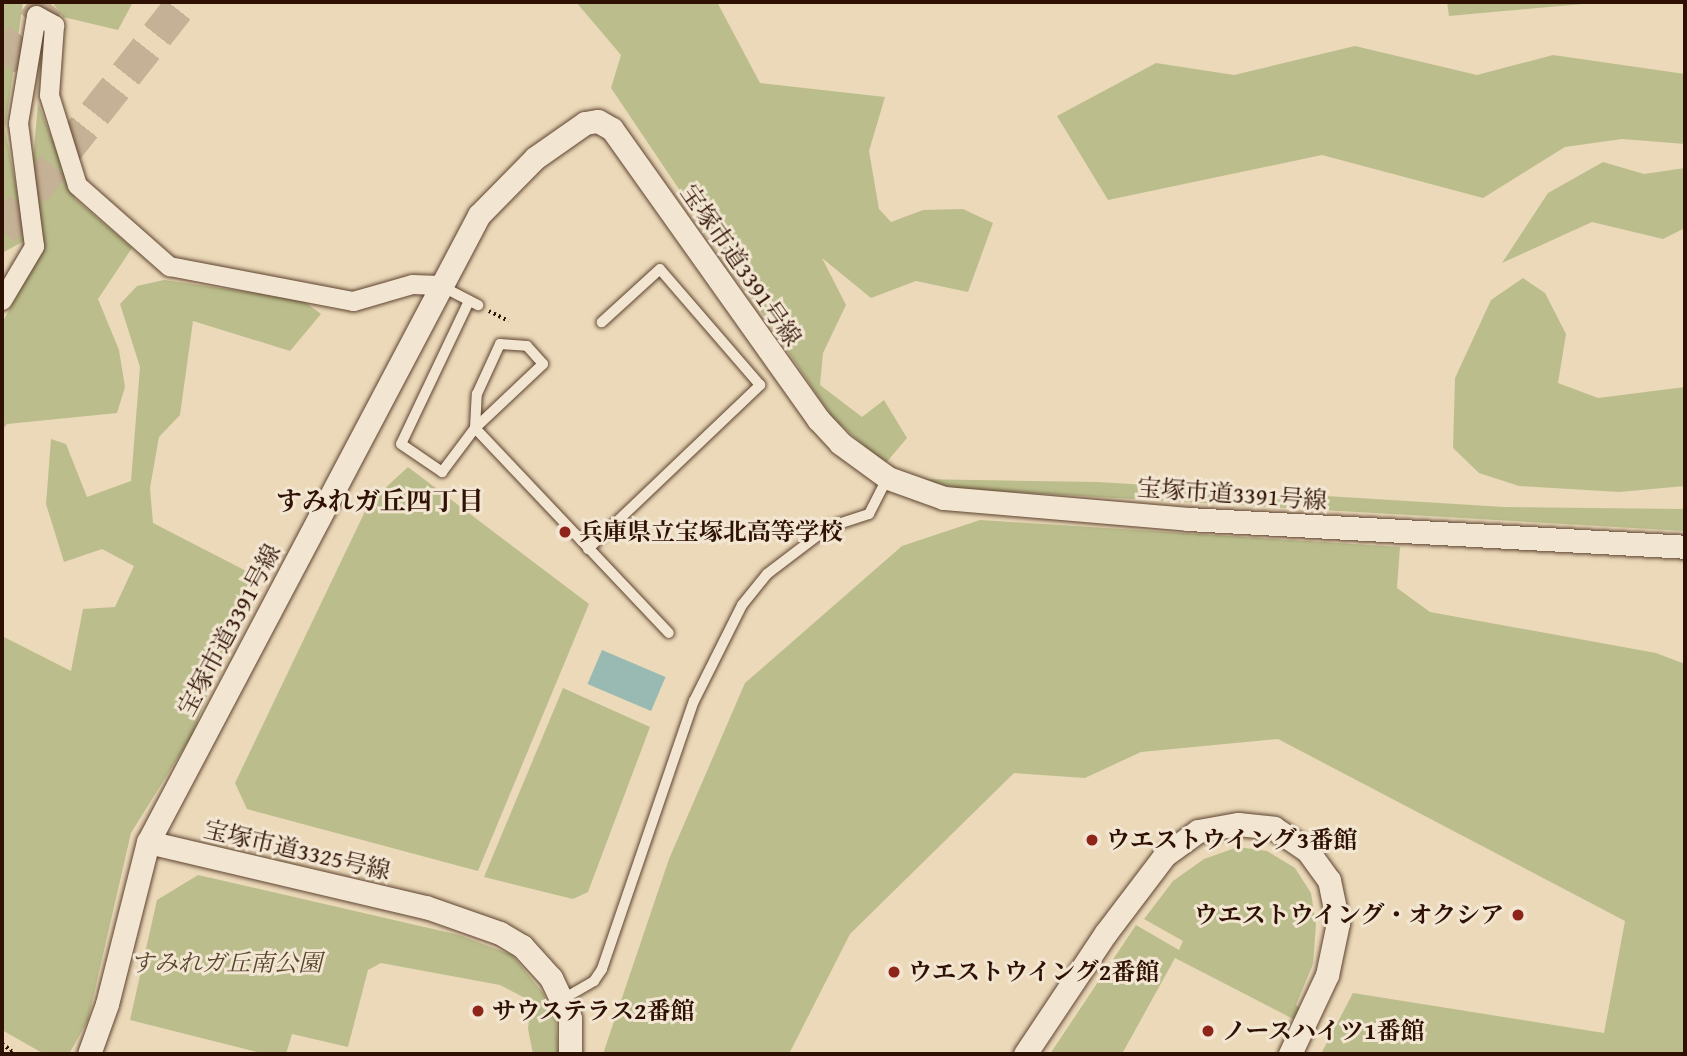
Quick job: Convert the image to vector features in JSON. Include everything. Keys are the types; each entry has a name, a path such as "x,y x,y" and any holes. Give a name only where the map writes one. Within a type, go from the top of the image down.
{"street":[{"path":"2,300 34,246 18,123 36,15 54,24 49,95 77,185 169,266 353,301 412,285 440,285"},
{"name":"宝塚市道3391号線","path":"148,842 479,215 505,186 570,130 598,121 612,129 818,419 841,443 888,478 944,498 1188,519 1685,547"},
{"path":"1025,1054 1105,934 1165,855 1198,831 1238,824 1274,828 1307,850 1329,880 1338,923 1327,975 1290,1054"},
{"path":"89,1054 107,1004 148,842"},
{"name":"宝塚市道3325号線","path":"148,842 474,921 522,946 551,978 570,1018 570,1054"}],"lane":[{"path":"588,549 760,385 660,268 602,323"},
{"path":"440,285 474,303 401,444 442,472 475,428 543,365 527,346 500,344 477,394 475,428 669,633"},
{"path":"563,999 594,981 602,969 694,701 742,605 768,574 829,527 869,514 888,478"}],"path":[{"path":"474,303 509,321"},
{"path":"2,1044 12,1051 10,1054"}],"green space":[{"path":"2,2 23,2 5,129 26,240 2,253"},
{"path":"52,2 133,2 118,30 63,17"},
{"path":"576,2 717,2 760,83 885,97 869,151 879,209 891,222 923,210 963,209 993,223 968,292 916,281 871,298 822,258 846,305 823,353 820,385 862,417 884,400 907,438 885,464 832,417 611,88 621,55"},
{"path":"1447,2 1605,2 1449,16"},
{"path":"1355,46 1477,75 1553,55 1685,74 1685,144 1622,139 1565,147 1483,198 1322,155 1108,200 1057,116 1156,63 1234,75"},
{"path":"38,103 75,199 132,248 98,299 119,350 125,387 117,413 7,424 2,430 2,323 42,250 33,161"},
{"path":"1603,162 1644,174 1685,168 1685,228 1663,239 1592,222 1502,263 1548,193"},
{"path":"1523,278 1545,293 1566,334 1558,383 1598,398 1685,387 1685,486 1619,492 1519,486 1479,473 1453,448 1455,378 1491,300"},
{"path":"164,280 302,300 321,314 290,351 193,321 180,415 159,437 150,488 153,523 254,575 192,735 131,833 88,1020 69,1054 44,1054 2,1030 2,636 71,671 83,609 115,607 134,566 102,549 64,562 46,504 51,439 66,444 87,497 131,481 140,367 120,304 137,286"},
{"path":"408,467 589,604 478,871 247,809 235,783 369,503"},
{"path":"918,479 1098,482 1504,507 1685,509 1685,531 960,489"},
{"path":"980,520 1400,547 1397,588 1430,612 1656,653 1685,664 1685,1054 1321,1054 1353,993 1604,1033 1625,921 1278,739 1141,752 1085,778 1014,773 850,934 789,1054 603,1054 669,859 745,683 902,546"},
{"path":"563,688 650,727 588,892 573,899 484,877"},
{"path":"1238,847 1267,851 1295,868 1311,893 1316,925 1313,964 1296,1005 1301,1009 1297,1021 1175,958 1122,1054 1050,1054 1136,925 1179,950 1183,941 1144,919 1173,881 1204,859"},
{"name":"すみれガ丘南公園","path":"198,875 459,935 512,955 543,993 556,1021 558,1054 533,1054 528,1029 531,1001 500,985 381,963 368,970 348,1047 292,1034 286,1054 265,1054 130,1020 157,900"}],"water":[{"path":"602,650 666,677 651,711 588,684"}],"tunnel":[{"path":"2,62 49,2"},
{"path":"2,231 183,2"}],"place":[{"name":"兵庫県立宝塚北高等学校","path":"565,532"},
{"name":"ウエストウイング3番館","path":"1092,840"},
{"name":"ウエストウイング・オクシア","path":"1518,915"},
{"name":"ウエストウイング2番館","path":"894,972"},
{"name":"サウステラス2番館","path":"478,1011"},
{"name":"ノースハイツ1番館","path":"1208,1031"}],"district":[{"name":"すみれガ丘四丁目","path":"380,501"}]}
